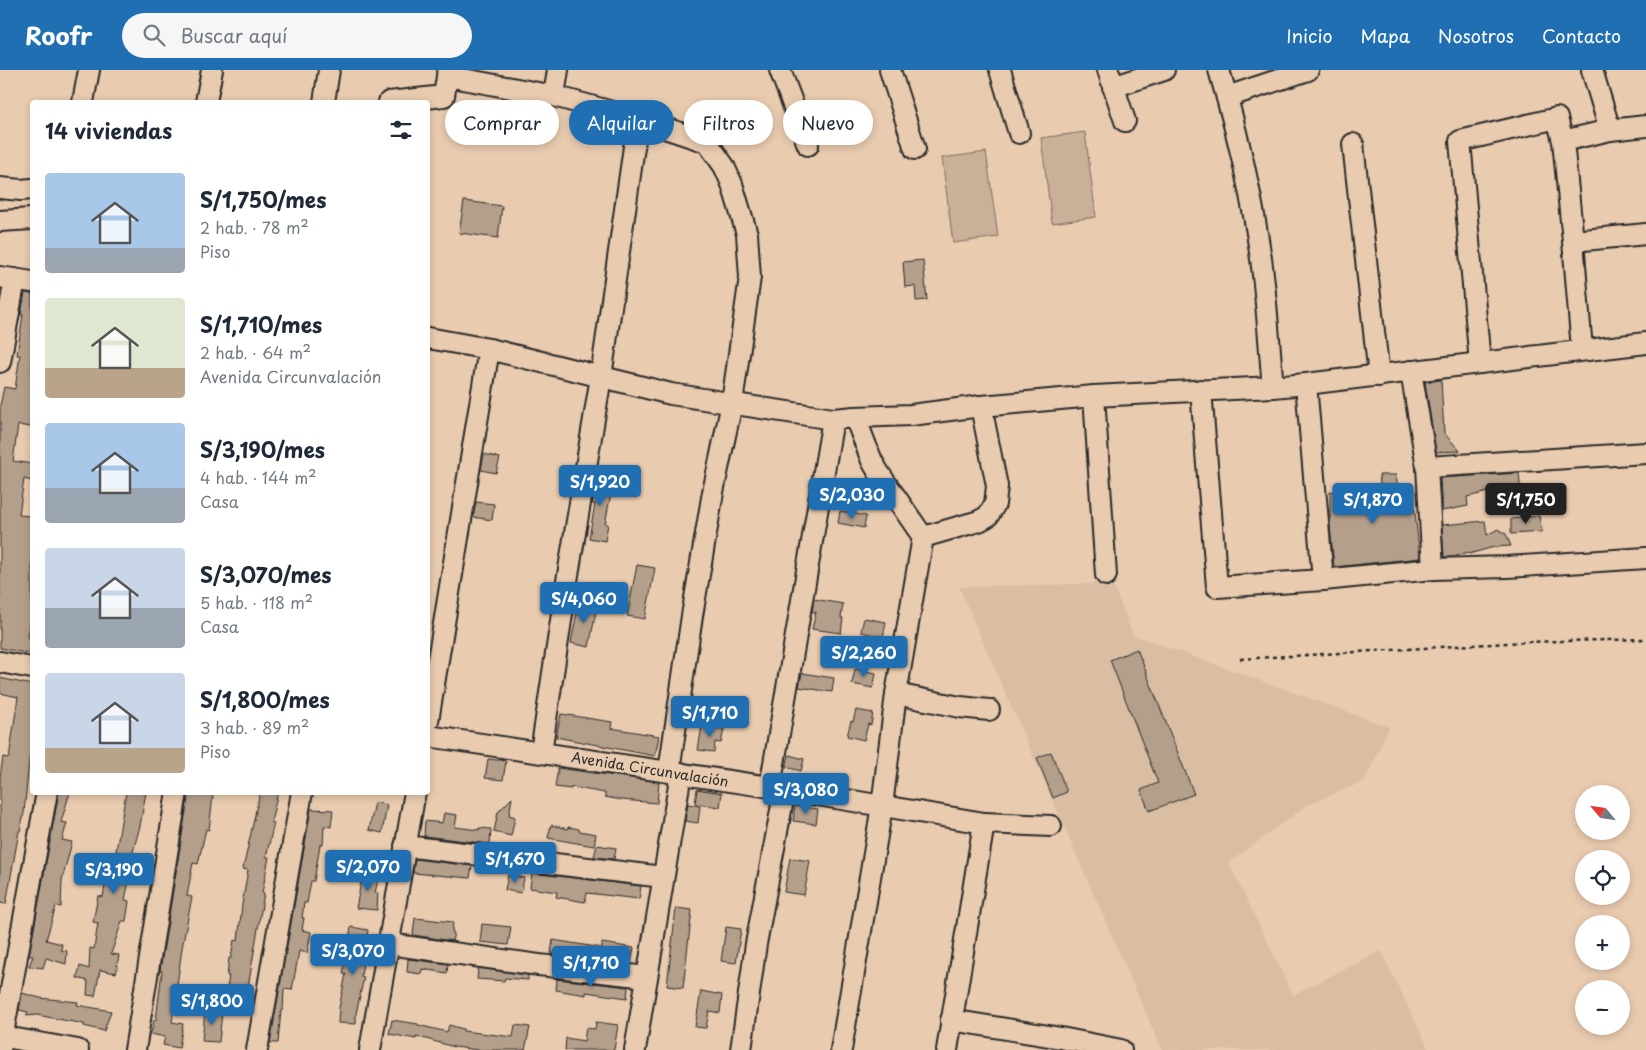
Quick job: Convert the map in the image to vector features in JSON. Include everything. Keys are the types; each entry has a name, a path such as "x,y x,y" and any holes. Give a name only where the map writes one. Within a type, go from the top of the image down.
{"street":[{"path":"83,100 89,70"},
{"path":"206,100 212,70"},
{"path":"324,100 329,70"},
{"path":"554,96 558,70"},
{"path":"780,70 791,100"},
{"path":"890,70 914,150"},
{"path":"1000,70 1019,133"},
{"path":"1125,121 1111,78 1164,70"},
{"path":"1218,70 1227,97 1247,184 1261,259 1273,387"},
{"path":"1227,97 1308,70"},
{"path":"1592,70 1610,130"},
{"path":"407,100 444,96 448,73 569,100"},
{"path":"1480,362 1460,141 1557,118 1563,141 1582,350"},
{"path":"1563,141 1610,130 1646,126"},
{"path":"635,1050 663,877 692,616 711,502 732,403 750,277 747,234 732,184 724,166 707,142 674,131"},
{"path":"1353,144 1379,376"},
{"path":"541,752 601,377 634,145"},
{"path":"0,188 30,189"},
{"path":"0,221 30,219"},
{"path":"1573,241 1646,234"},
{"path":"0,362 16,279"},
{"path":"430,338 489,349 671,394 834,419 911,415 981,406 1094,396 1306,384 1646,342"},
{"path":"430,709 489,349"},
{"path":"1411,371 1427,467 1433,569"},
{"path":"1306,384 1323,580"},
{"path":"1202,390 1217,587 1323,580 1433,569 1646,558"},
{"path":"1094,396 1106,575"},
{"path":"923,537 979,522 988,516 995,504 997,486 981,406"},
{"path":"841,1050 882,806 896,694 923,537 872,461 854,417"},
{"path":"741,1050 778,788 834,419"},
{"path":"1427,467 1646,453"},
{"path":"0,662 30,668"},
{"path":"896,694 960,707 989,710"},
{"name":"Avenida Circunvalación","path":"430,736 778,788 984,823 1051,826"},
{"path":"46,795 1,1041 71,1049"},
{"path":"135,1050 177,795"},
{"path":"257,1050 301,795"},
{"path":"370,1050 414,795"},
{"path":"947,1050 984,823"},
{"path":"405,846 663,877"},
{"path":"389,944 539,965 647,977"},
{"path":"951,1020 1121,1050"}],"path":[{"path":"1240,659 1523,642 1646,639"}],"shaded area":[{"path":"1085,132 1096,217 1052,223 1041,138"},
{"path":"986,152 998,237 953,243 942,158"},
{"path":"1112,583 1133,635 1389,727 1365,781 1307,805 1229,863 1293,995 1381,951 1429,1050 1162,1050 959,587"}],"building":[{"path":"464,201 502,206 498,238 459,233"},
{"path":"923,260 927,300 916,301 915,286 905,287 903,262"},
{"path":"25,293 30,294 30,427 18,425 13,461 30,464 30,480 24,479 19,515 30,516 30,625 28,638 30,638 30,654 0,648 0,406 4,387 15,389 20,355 17,355 23,315 21,315"},
{"path":"1441,380 1444,433 1460,451 1436,452 1425,382"},
{"path":"484,454 500,458 496,473 481,470"},
{"path":"598,469 608,471 605,487 612,488 605,524 608,524 605,541 589,538 595,504 592,504"},
{"path":"1519,473 1521,495 1502,499 1501,489 1467,497 1468,506 1442,511 1440,478"},
{"path":"1379,475 1396,475 1399,500 1413,494 1420,558 1334,567 1330,526 1330,492 1380,484"},
{"path":"476,502 494,504 492,520 473,517"},
{"path":"840,511 866,516 864,528 838,523"},
{"path":"1539,516 1542,532 1511,534 1511,519"},
{"path":"1485,521 1487,535 1498,529 1506,534 1511,546 1494,547 1454,557 1444,557 1442,525"},
{"path":"637,565 655,568 645,619 627,616"},
{"path":"814,599 843,604 841,633 812,629 816,612 812,612"},
{"path":"579,602 597,606 589,647 571,643"},
{"path":"864,618 886,622 883,637 861,632"},
{"path":"1137,649 1194,794 1149,811 1141,790 1158,783 1110,660"},
{"path":"855,669 876,673 873,688 852,684"},
{"path":"802,673 834,678 832,692 799,687"},
{"path":"0,678 30,685 30,755 24,813 6,904 0,903 0,777 3,757 9,758 18,697 0,693"},
{"path":"856,710 873,713 871,725 868,724 864,740 847,736"},
{"path":"561,714 612,722 611,728 659,736 655,756 556,737"},
{"path":"702,726 724,729 721,743 715,742 714,752 698,750"},
{"path":"1051,752 1067,792 1053,798 1037,758"},
{"path":"789,755 804,759 801,771 786,767"},
{"path":"488,759 506,761 503,780 485,778"},
{"path":"558,768 659,782 657,803 605,797 605,793 571,787 571,789 555,787"},
{"path":"697,789 722,793 720,807 695,804"},
{"path":"58,795 69,795 61,822 67,823 62,840 72,842 62,880 61,907 56,906 46,940 62,944 61,950 67,951 66,964 46,958 43,968 29,966 33,956 29,956"},
{"path":"125,795 145,795 140,826 129,866 132,866 125,900 129,901 126,921 122,921 111,954 119,955 116,973 100,970 95,996 87,995 88,981 77,978 80,966 89,969 90,948 94,949 98,923 93,922 98,896 103,897 109,862 114,863"},
{"path":"189,795 213,795 209,830 206,829 198,864 193,863 187,896 192,897 182,948 172,1022 183,1024 179,1048 163,1045 165,1037 151,1034 154,1020 156,1020 162,971 160,971"},
{"path":"259,795 277,795 271,822 274,823 266,857 269,857 262,893 264,893 244,1011 224,1008 229,976 227,976 229,958 231,958 234,940 238,941 248,870 243,869"},
{"path":"512,798 509,815 515,817 511,836 494,832 498,812"},
{"path":"375,802 387,805 382,833 369,830"},
{"path":"688,804 700,806 698,823 685,821"},
{"path":"795,806 818,809 816,824 793,821"},
{"path":"311,809 333,810 331,827 324,826 323,845 320,845 314,881 311,881 307,903 304,903 302,930 311,932 307,953 299,951 292,990 284,989 278,1043 270,1043"},
{"path":"444,813 457,815 455,827 479,830 479,828 491,829 490,844 424,836 425,821 442,823"},
{"path":"551,825 568,829 568,827 579,829 579,831 596,834 594,846 548,838"},
{"path":"597,845 616,848 614,859 594,857"},
{"path":"790,858 810,861 804,895 784,892"},
{"path":"415,859 472,866 470,878 413,873"},
{"path":"363,872 379,875 375,893 378,893 377,910 356,908"},
{"path":"532,873 641,886 639,899 587,893 585,902 556,897 557,892 530,888"},
{"path":"508,875 524,878 521,893 505,890"},
{"path":"676,908 692,910 683,988 667,986"},
{"path":"415,918 453,922 452,932 454,933 452,941 413,935"},
{"path":"482,924 511,927 508,945 480,942"},
{"path":"351,927 368,930 361,976 364,977 356,1014 356,1024 338,1023 346,974 343,974"},
{"path":"726,927 741,929 736,963 721,961"},
{"path":"553,940 602,948 602,943 634,948 631,963 551,953"},
{"path":"408,959 448,964 447,973 422,969 421,974 407,972"},
{"path":"478,968 528,975 528,980 505,978 504,981 477,979"},
{"path":"557,979 628,987 627,998 586,992 586,995 556,990"},
{"path":"701,991 722,995 720,1013 709,1011 706,1028 695,1027"},
{"path":"22,993 40,998 78,1002 77,1005 111,1011 104,1031 84,1026 84,1024 37,1015 26,1016 28,1012 19,1010"},
{"path":"205,1011 222,1012 219,1042 202,1041"},
{"path":"392,1020 418,1024 447,1032 449,1025 463,1029 463,1031 513,1037 515,1025 530,1027 525,1050 479,1050 454,1047 416,1036 416,1039 389,1034"},
{"path":"596,1022 618,1025 614,1050 565,1050 566,1038 584,1041 586,1028 595,1029"}]}
